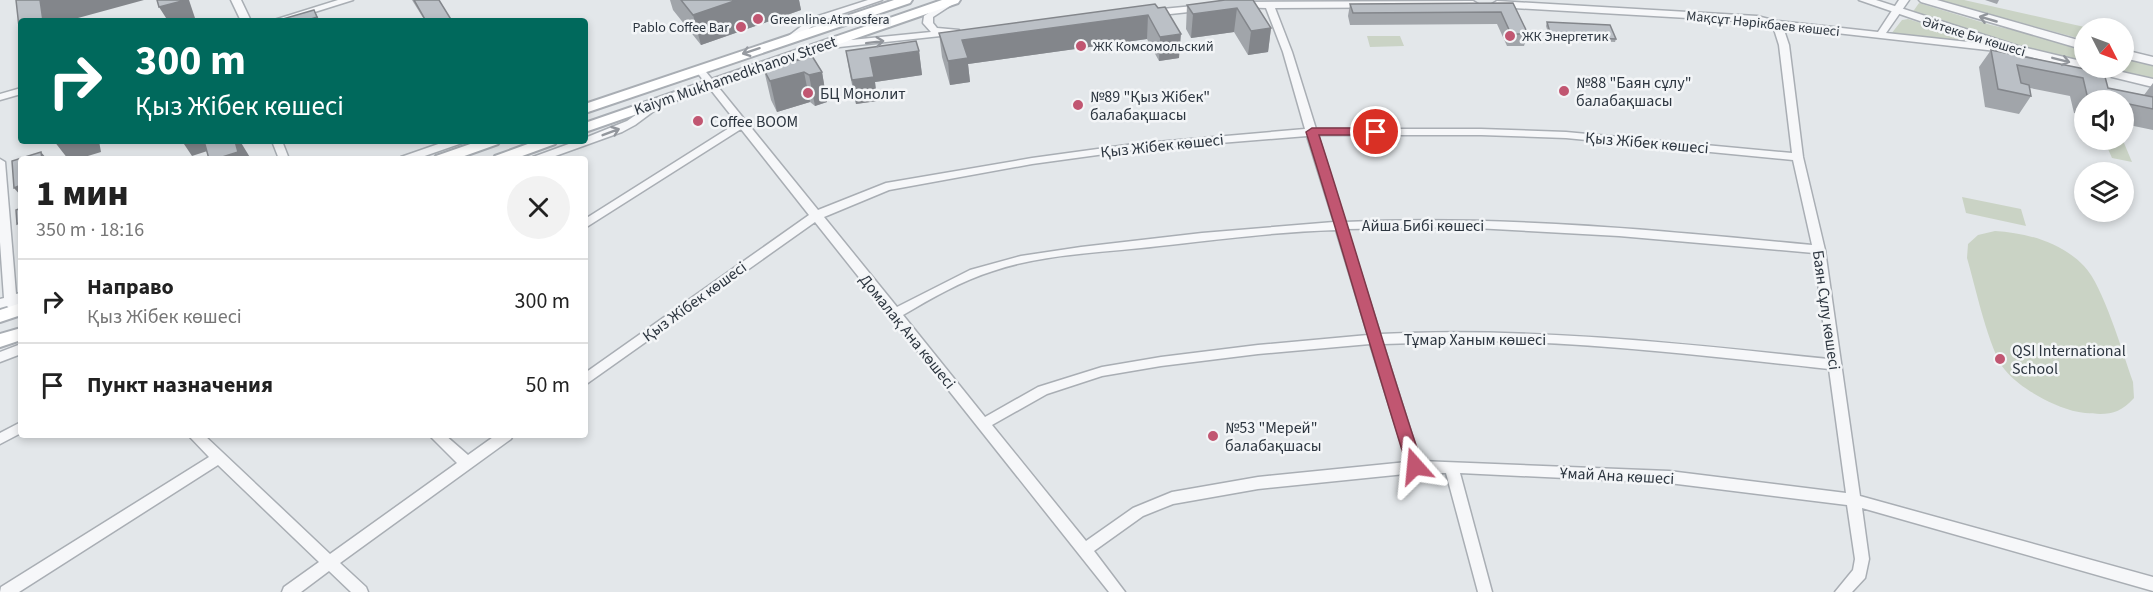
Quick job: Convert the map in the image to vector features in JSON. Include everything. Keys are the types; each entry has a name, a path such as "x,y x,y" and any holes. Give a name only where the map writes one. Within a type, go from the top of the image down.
{"main road":[{"name":"Kaiym Mukhamedkhanov Street","path":"588,108 906,0"},
{"name":"Kaiym Mukhamedkhanov Street","path":"588,127 954,0"},
{"path":"450,156 484,144"},
{"path":"508,156 542,144"},
{"path":"532,156 546,144"},
{"path":"0,316 15,305"},
{"path":"0,341 18,335"}],"street":[{"path":"236,0 245,18"},
{"path":"286,18 348,0"},
{"path":"791,38 815,20 877,0"},
{"path":"946,33 934,30 928,23 929,16 954,0"},
{"name":"Әйтеке Би көшесі","path":"1865,0 1896,12 2026,52 2074,63"},
{"path":"1881,34 1904,0"},
{"name":"Әйтеке Би көшесі","path":"1925,0 2074,43"},
{"name":"Мақсұт Нәрікбаев көшесі","path":"1138,14 1269,4 1309,6 1394,3 1527,5 1757,19 1777,24 2026,52"},
{"path":"1269,4 1289,57 1342,225 1374,340 1415,466"},
{"name":"Баян Сұлу көшесі","path":"1777,24 1784,45 1798,157 1819,250 1855,500 1862,559 1860,573 1850,590"},
{"path":"817,46 971,30"},
{"path":"2134,56 2153,61"},
{"name":"Домалақ Ана көшесі","path":"699,69 1118,592"},
{"path":"2134,78 2153,82"},
{"path":"0,97 18,92"},
{"path":"588,141 618,130 662,100"},
{"path":"588,222 742,124"},
{"name":"Қыз Жібек көшесі","path":"588,378 815,216 886,187 973,171 1134,147 1312,132 1481,132 1566,135 1798,157"},
{"path":"414,156 449,144"},
{"path":"545,156 579,144"},
{"path":"0,162 4,261 15,305"},
{"name":"Айша Бибі көшесі","path":"895,314 965,278 1000,265 1044,256 1194,237 1342,225 1498,225 1643,233 1819,250"},
{"name":"Тұмар Ханым көшесі","path":"984,424 1034,395 1062,382 1095,373 1143,364 1258,349 1374,340 1524,337 1620,343 1835,365"},
{"path":"0,357 18,350"},
{"path":"0,439 18,429"},
{"path":"198,438 361,592"},
{"path":"439,438 466,463"},
{"path":"289,592 502,438"},
{"path":"6,592 218,458"},
{"name":"Ұмай Ана көшесі","path":"1084,549 1138,512 1172,498 1258,483 1415,466 1451,467 1669,477 1855,500 2153,584"},
{"path":"1451,467 1485,592"}],"green space":[{"path":"1937,0 1964,0 2074,25 2074,37"},
{"path":"1919,3 1991,25 2074,44 2074,60 2010,43 1912,13"},
{"path":"1908,19 1994,46 1891,34 1902,20"},
{"path":"1367,36 1400,36 1404,46 1370,47"},
{"path":"2134,59 2153,64 2153,78 2134,74"},
{"path":"2108,150 2127,150 2132,162 2112,158"},
{"path":"1962,197 2021,209 2026,226 1966,213"},
{"path":"1995,231 2019,234 2054,245 2075,258 2091,275 2112,321 2133,382 2134,398 2123,408 2112,413 2100,414 2066,409 2029,391 2005,370 1993,348 1967,258 1968,244 1978,235"}],"building":[{"path":"16,0 40,0 43,18 18,18"},
{"path":"157,0 181,0 182,1 159,7"},
{"path":"414,0 439,0 450,18 424,18"},
{"path":"681,0 737,0 693,15"},
{"path":"1225,0 1253,0 1271,28 1251,31 1237,8 1193,14 1187,5"},
{"path":"1513,3 1528,34 1511,34 1501,12 1353,13 1350,4"},
{"path":"1155,4 1158,8 1165,7 1181,34 1160,37 1148,15 962,40 968,58 948,61 939,33"},
{"path":"314,10 317,17 314,18 286,18"},
{"path":"1547,22 1610,25 1616,39 1551,36"},
{"path":"916,41 919,51 870,58 874,77 852,80 846,51"},
{"path":"1991,50 2074,67 2074,76 2017,65 2021,83 2029,85 2031,96 1998,89"},
{"path":"812,56 822,72 809,75 804,72 770,81 764,70"},
{"path":"2083,78 2105,78 2108,88 2118,90 2086,90"},
{"path":"2134,93 2153,97 2153,109 2134,105"},
{"path":"205,144 236,144 238,152 225,156 208,156"},
{"path":"41,152 42,156 28,156"},
{"path":"18,159 18,186 14,188 12,161"}],"place":[{"name":"Greenline.Atmosfera","path":"758,19"},
{"name":"Pablo Coffee Bar","path":"741,27"},
{"name":"ЖК Энергетик","path":"1510,36"},
{"name":"ЖК Комсомольский","path":"1081,46"},
{"name":"№88 \"Баян сұлу\" балабақшасы","path":"1564,91"},
{"name":"БЦ Монолит","path":"808,93"},
{"name":"№89 \"Қыз Жібек\" балабақшасы","path":"1078,105"},
{"name":"Coffee BOOM","path":"698,121"},
{"name":"QSI International School","path":"2000,359"},
{"name":"№53 \"Мерей\" балабақшасы","path":"1213,436"}],"route":[{"path":"1376,132 1312,132 1342,225 1374,340 1415,466"}]}
